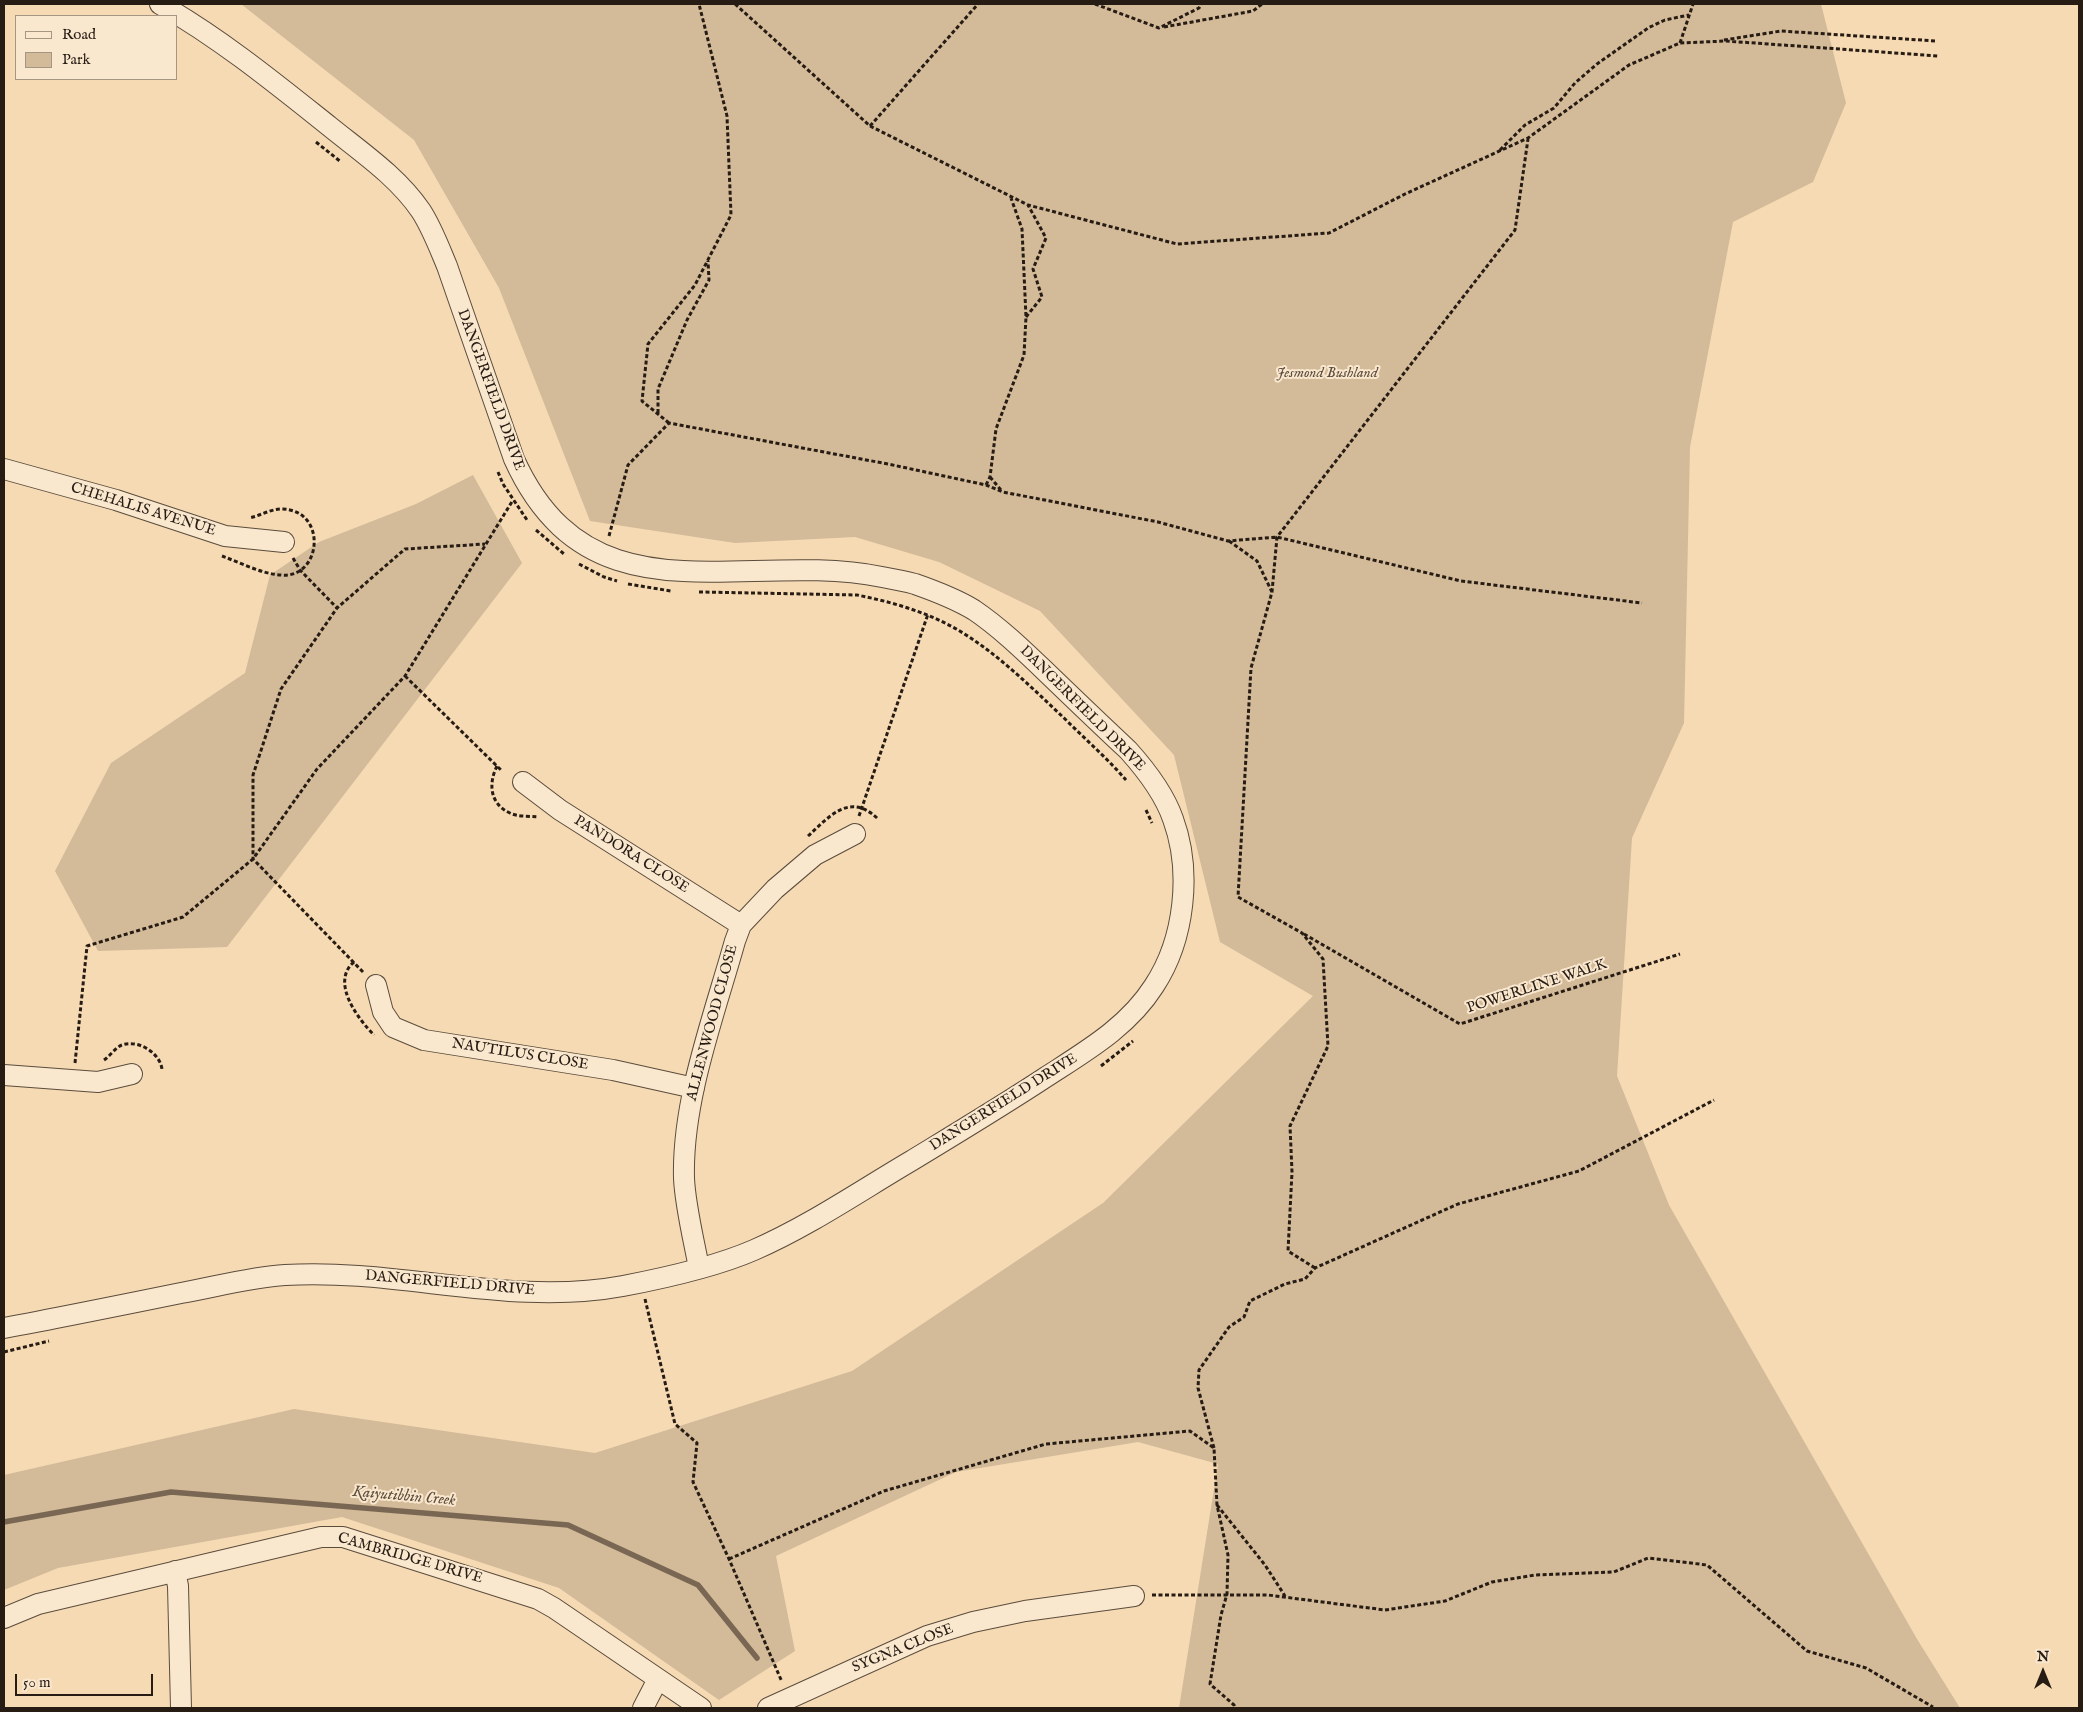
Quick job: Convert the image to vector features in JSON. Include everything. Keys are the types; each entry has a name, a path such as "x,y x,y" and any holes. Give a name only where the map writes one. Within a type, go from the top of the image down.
{"street":[{"name":"DANGERFIELD DRIVE","path":"4,1328 284,1275 343,1275 418,1281 508,1292 570,1292 623,1286 698,1268 752,1251 804,1225 990,1113 1116,1030 1145,999 1161,973 1174,942 1181,909 1184,878 1181,852 1173,819 1160,792 1144,769 1128,750 1001,630 972,610 940,594 913,584 854,572 767,570 680,572 654,570 604,556 576,540 556,523 537,502 525,484 510,450 447,266 422,212 406,191 386,172 283,90 188,20 160,4"},
{"name":"CHEHALIS AVENUE","path":"4,469 116,500 225,536 284,542"},
{"name":"PANDORA CLOSE","path":"523,782 560,810 741,925"},
{"name":"ALLENWOOD CLOSE","path":"698,1268 684,1179 686,1132 694,1088 741,925 775,889 815,855 855,834"},
{"name":"NAUTILUS CLOSE","path":"376,985 383,1012 393,1027 424,1040 613,1070 694,1088"},
{"path":"4,1075 75,1071 98,1082 132,1074"},
{"name":"CAMBRIDGE DRIVE","path":"4,1618 38,1604 175,1571 321,1537 343,1537 538,1599 701,1708"},
{"path":"175,1571 178,1586 181,1708"},
{"name":"SYGNA CLOSE","path":"768,1708 927,1636 973,1622 1025,1612 1134,1596"},
{"path":"643,1708 658,1679"}],"path":[{"path":"699,4 727,116 731,215 696,285 648,344 642,401 670,423 878,462 986,485 1003,492 1158,522 1228,541 1257,561 1272,592"},
{"path":"735,4 870,126 1011,198 1177,244 1328,233 1406,194 1528,138 1629,64 1680,43 1726,41 1938,56"},
{"path":"870,126 978,4"},
{"path":"1095,4 1159,28 1253,11 1262,4"},
{"path":"1159,28 1199,8 1201,4"},
{"path":"1680,43 1693,4"},
{"path":"1498,152 1525,125 1554,108 1575,83 1648,28 1665,20 1689,15"},
{"path":"1708,42 1781,31 1936,41"},
{"path":"1272,592 1277,537 1515,230 1528,138"},
{"path":"315,142 344,164"},
{"path":"986,485 990,477 996,429 1024,355 1026,317 1022,229 1011,198"},
{"path":"1026,317 1042,297 1033,269 1046,238 1028,204"},
{"path":"658,414 658,388 688,320 709,280 708,260"},
{"path":"604,556 628,464 670,423"},
{"path":"496,467 503,484 532,526 553,547 568,557"},
{"path":"990,477 1003,492"},
{"path":"75,1071 87,946 183,917 253,859 317,769 405,676 513,500 525,484"},
{"path":"1228,541 1277,537 1461,581 1642,603"},
{"path":"284,542 300,570 338,608"},
{"path":"376,985 253,859 253,776 281,689 338,608 405,549 486,544"},
{"path":"576,562 612,580 638,587 680,592"},
{"path":"690,592 857,595 928,615 958,630 991,653 1049,704 1128,782"},
{"name":"POWERLINE WALK","path":"1272,592 1250,668 1238,897 1460,1024 1680,954"},
{"path":"861,805 928,615 940,594"},
{"path":"405,676 501,770"},
{"path":"1144,804 1153,824"},
{"path":"1302,933 1323,959 1328,1046 1290,1126 1292,1172 1288,1251 1315,1268"},
{"path":"354,962 346,972 344,982 347,996 364,1025 380,1040"},
{"path":"1098,1068 1118,1054 1139,1035"},
{"path":"100,1061 122,1045 132,1044 148,1048 157,1056 162,1070"},
{"path":"67,1062 75,1071"},
{"path":"75,1071 85,1063"},
{"path":"1235,1708 1210,1684 1227,1594 1228,1555 1217,1505 1214,1448 1198,1388 1199,1370 1230,1326 1244,1317 1250,1301 1285,1284 1305,1279 1315,1268 1458,1204 1579,1172 1714,1100"},
{"path":"641,1281 675,1424 697,1443 693,1482 729,1559 788,1699"},
{"path":"637,1303 653,1300"},
{"path":"4,1352 55,1339"},
{"path":"729,1559 884,1491 1046,1444 1190,1432 1214,1448"},
{"path":"1217,1505 1266,1565 1286,1597"},
{"path":"1134,1596 1227,1594 1286,1597 1385,1610 1445,1601 1492,1582 1536,1575 1614,1572 1648,1558 1707,1565 1807,1650 1866,1668 1933,1707"}],"green space":[{"name":"Jesmond Bushland","path":"241,4 1821,4 1846,103 1813,182 1733,222 1690,447 1684,723 1632,838 1617,1076 1669,1205 1917,1639 1960,1708 1179,1708 1218,1464 1138,1442 956,1472 776,1556 795,1651 719,1700 559,1588 342,1517 58,1568 4,1590 4,1475 294,1409 595,1453 852,1371 1103,1203 1313,996 1220,942 1174,755 1040,611 939,562 855,537 735,543 590,521 499,288 414,140"},
{"path":"473,475 522,563 227,947 98,951 55,871 111,763 245,673 270,575 319,542 416,504"}],"waterway":[{"name":"Kaiyutibbin Creek","path":"4,1522 171,1492 568,1525 698,1585 757,1658"}]}
